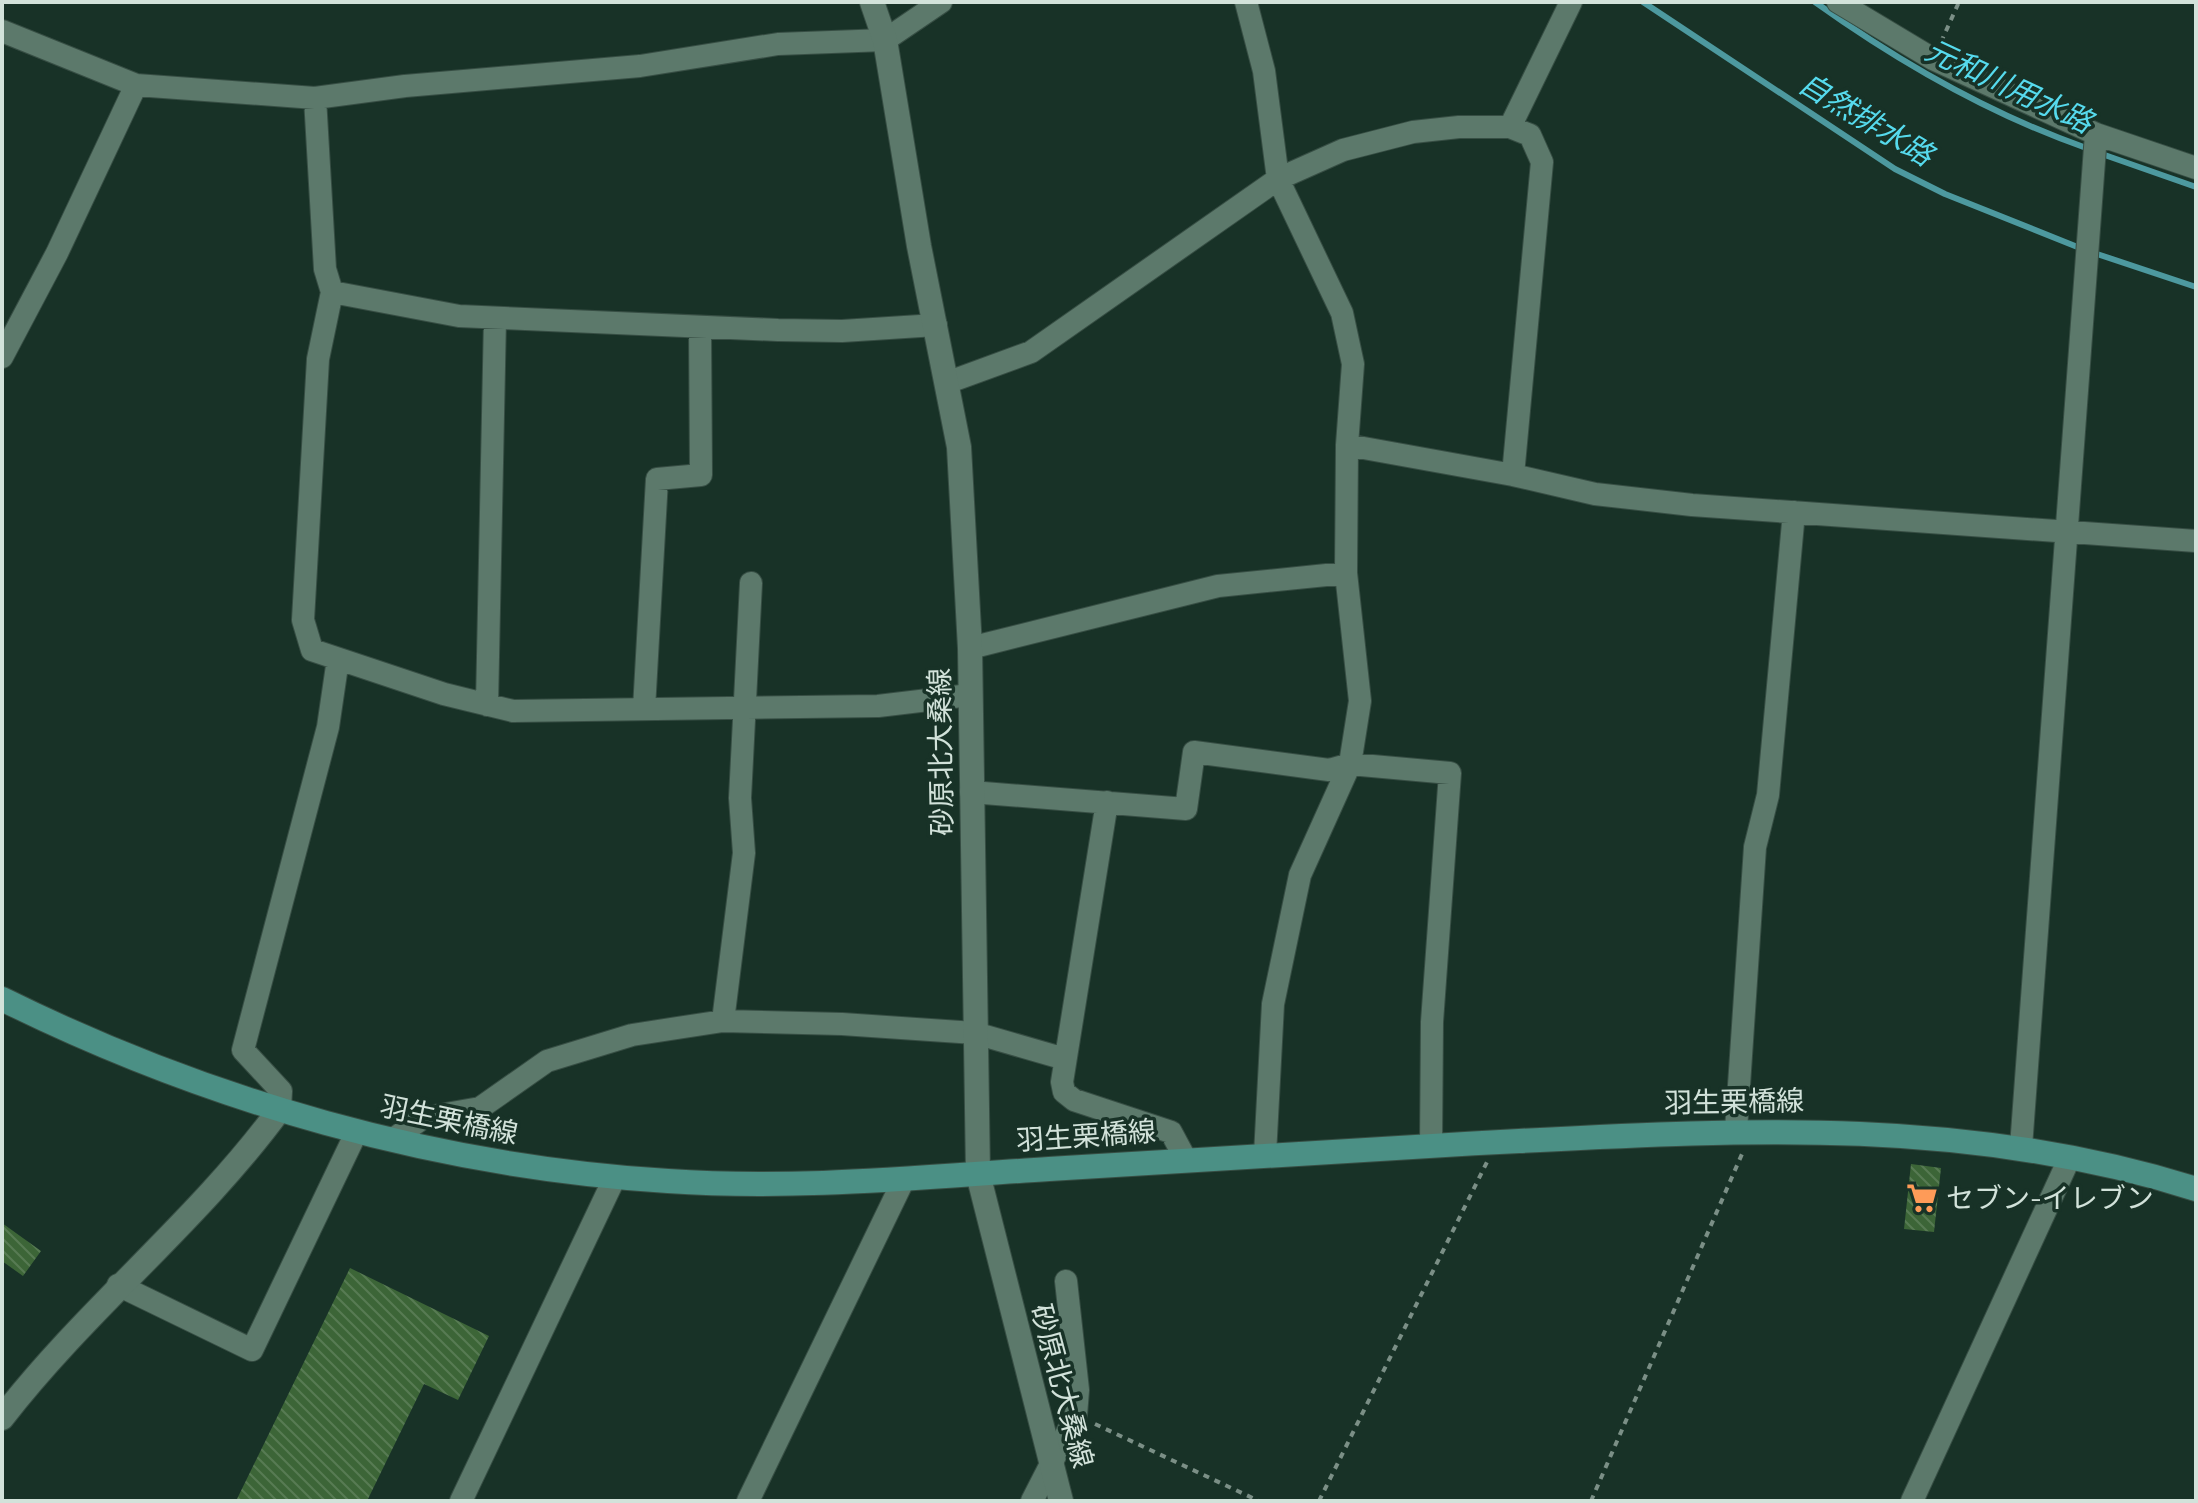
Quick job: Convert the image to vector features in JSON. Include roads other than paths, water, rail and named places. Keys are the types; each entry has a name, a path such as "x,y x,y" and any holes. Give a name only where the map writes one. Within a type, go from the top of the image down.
{"main road":[{"name":"砂原北大桑線","path":"872,2 885,40 919,246 949,382 959,447 970,648 978,1174 1061,1501"},
{"name":"羽生栗橋線","path":"2,999 88,1042 280,1109 478,1160 615,1177 757,1184 904,1179 1265,1155 1744,1130 1919,1135 2021,1147 2196,1189"},
{"path":"2,1418 32,1378 118,1285 251,1149 280,1109"}],"street":[{"path":"2,31 136,85 315,98 405,86 640,66 778,44 885,40 941,2"},
{"path":"1246,2 1264,71 1278,179 1342,313 1353,364 1347,445 1346,573 1360,701 1350,764 1300,875 1273,1004 1265,1155"},
{"path":"1510,127 1571,2"},
{"path":"1838,2 1933,59 2096,134 2196,168"},
{"path":"2,357 57,253 136,85"},
{"path":"315,98 325,269 332,292 318,359 303,620 312,650 513,711 878,706 970,695"},
{"path":"949,382 1031,352 1278,179 1343,150 1413,132 1459,127 1510,127 1530,135 1542,162 1513,475"},
{"path":"2021,1147 2096,134"},
{"path":"332,292 459,316 495,318 842,331 936,325"},
{"path":"487,705 495,318"},
{"path":"644,709 657,479 701,475 700,327"},
{"path":"1347,445 1513,475 1595,494 1794,512 2196,541"},
{"path":"1744,1130 1755,847 1768,795 1794,512"},
{"path":"970,648 1218,586 1346,573"},
{"path":"723,1021 744,853 740,798 751,583"},
{"path":"280,1109 281,1091 243,1050 328,727 338,659"},
{"path":"971,792 1186,809 1194,752 1329,770 1350,764 1450,773 1432,1022 1431,1146"},
{"path":"1107,802 1065,1059 1064,1092 1074,1100 1171,1132 1186,1160"},
{"path":"392,1140 423,1118 480,1108 547,1061 632,1035 723,1021 975,1033 1065,1059"},
{"path":"118,1285 252,1350 357,1131"},
{"path":"1912,1501 2070,1157"},
{"path":"461,1501 615,1177"},
{"path":"748,1501 904,1179"},
{"path":"1032,1501 1076,1415 1078,1390 1066,1281"}],"waterway":[{"name":"自然排水路","path":"1643,2 1895,169 1945,194 2080,248"},
{"name":"元和川用水路","path":"1815,2 1879,46 1947,85 2017,120 2089,149"},
{"name":"元和川用水路","path":"2099,153 2196,187"},
{"name":"自然排水路","path":"2097,254 2196,287"}],"place":[{"name":"セブン-イレブン","path":"1922,1198"}]}
